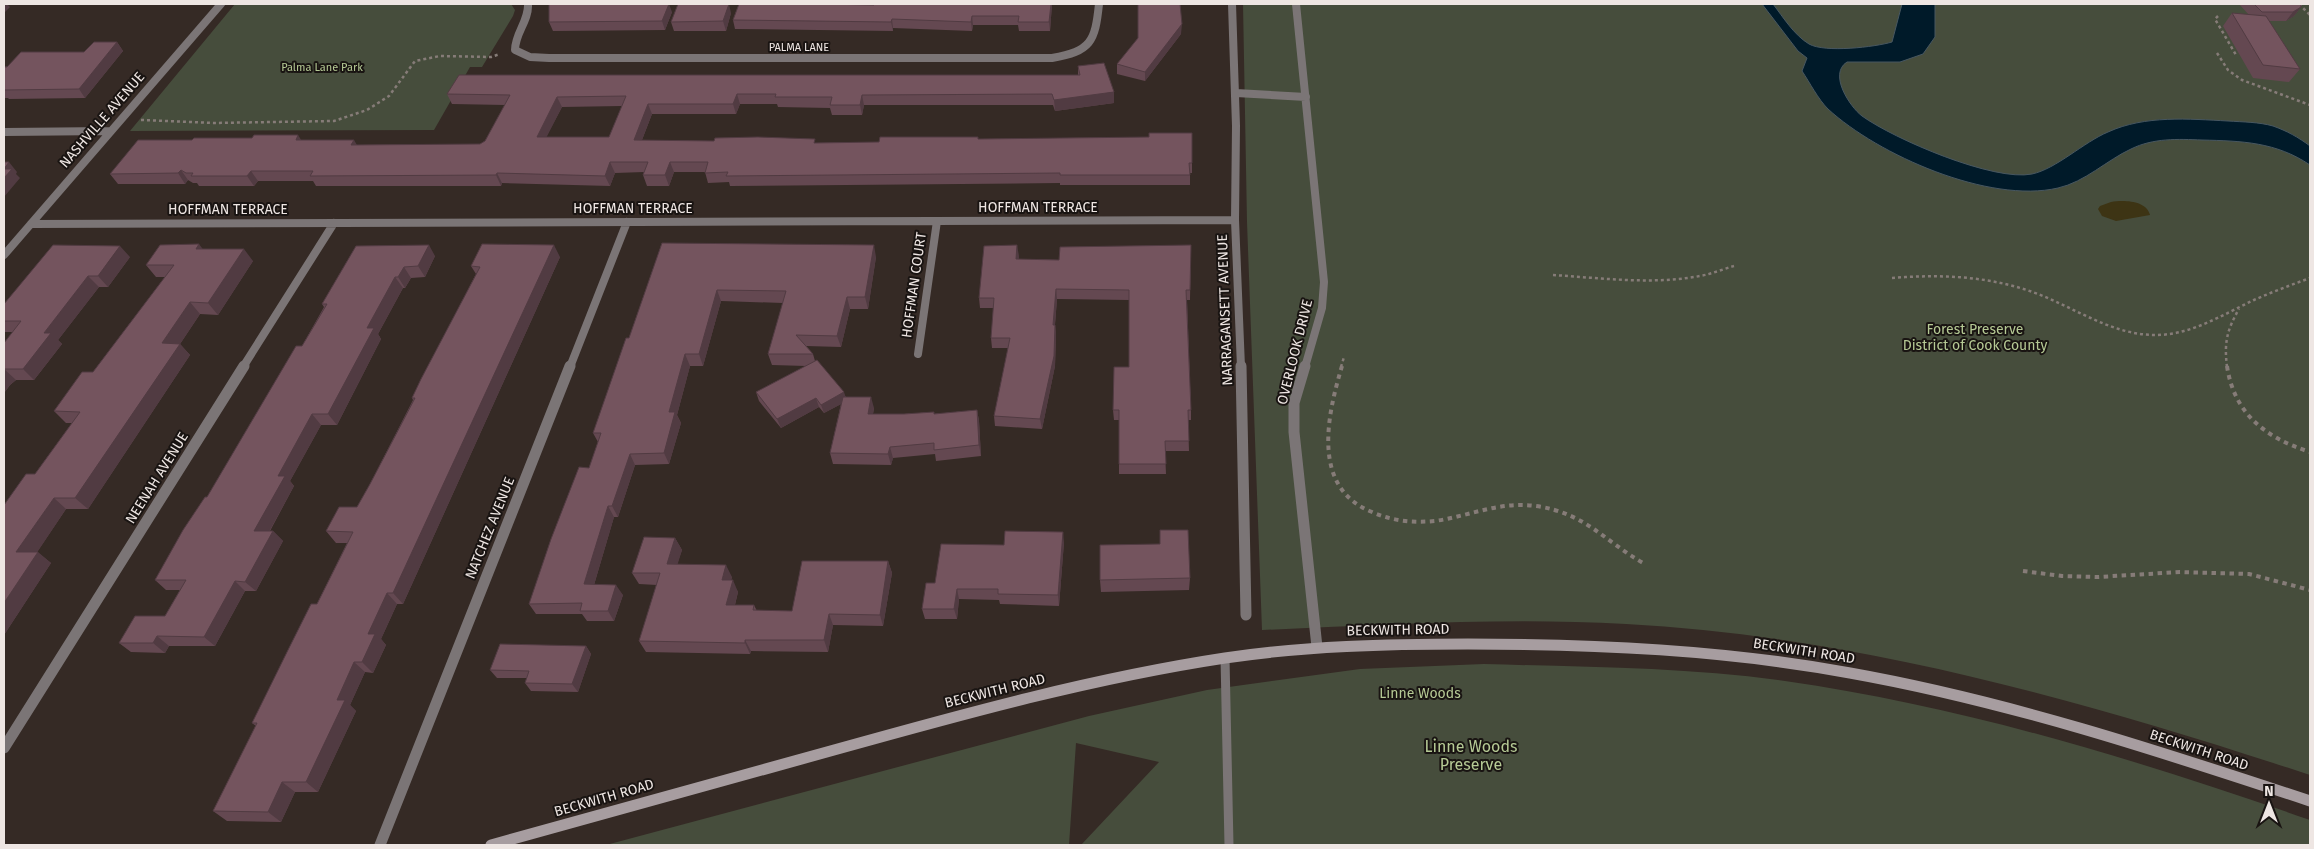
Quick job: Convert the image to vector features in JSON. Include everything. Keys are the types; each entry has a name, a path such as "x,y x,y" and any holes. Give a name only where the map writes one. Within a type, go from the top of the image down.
{"street":[{"name":"NASHVILLE AVENUE","path":"4,255 221,4"},
{"path":"515,50 518,35 530,13 528,4"},
{"name":"PALMA LANE","path":"515,50 530,57 550,58 1052,58 1076,53 1092,43 1096,34 1099,4"},
{"name":"NARRAGANSETT AVENUE","path":"1232,4 1236,93 1235,220 1241,357 1246,615"},
{"name":"OVERLOOK DRIVE","path":"1296,4 1324,282 1322,308 1294,403 1294,432 1318,647"},
{"path":"1236,93 1306,97"},
{"path":"4,132 110,131"},
{"name":"HOFFMAN TERRACE","path":"31,224 1235,220"},
{"name":"HOFFMAN COURT","path":"918,354 937,221"},
{"name":"NATCHEZ AVENUE","path":"380,845 627,222"},
{"name":"NEENAH AVENUE","path":"4,748 334,223"},
{"name":"BECKWITH ROAD","path":"491,845 958,715 1098,682 1225,658 1318,647 1418,644 1548,644 1668,649 1764,659 1852,673 1958,695 2092,732 2310,801"}],"lane":[{"path":"1225,658 1230,845"}],"path":[{"path":"2298,4 2310,14"},
{"path":"2218,16 2215,19 2236,55"},
{"path":"120,120 214,123 334,121 367,110 383,100 392,92 408,68 415,62 440,56 491,57 515,50"},
{"path":"2218,53 2228,70 2242,80 2310,105"},
{"path":"1553,275 1632,280 1681,278 1702,276 1734,266"},
{"path":"1892,278 1922,275 1941,276 2018,287 2111,325 2146,334 2159,335 2193,329 2260,298 2310,278"},
{"path":"2239,309 2230,325 2226,343 2227,366 2239,400 2246,412 2270,435 2310,452"},
{"path":"1344,357 1331,410 1327,442 1332,475 1348,498 1359,508 1392,519 1415,521 1439,520 1496,506 1516,504 1555,509 1575,517 1603,533 1633,558 1645,564"},
{"path":"2023,571 2062,576 2098,577 2180,572 2249,574 2310,590"}],"green space":[{"name":"Palma Lane Park","path":"235,4 511,4 515,10 482,67 470,67 434,130 130,131"},
{"name":"Forest Preserve District of Cook County","path":"1243,4 2310,4 2310,775 2227,748 2059,699 1973,677 1886,658 1800,643 1713,631 1581,622 1444,622 1262,630 1247,222"},
{"name":"Linne Woods Preserve","path":"1484,664 1634,668 1747,676 1852,692 1919,705 2051,738 2116,757 2310,820 2310,845 1081,845 1159,762 1076,743 1069,845 606,845 1089,716 1207,690 1360,669"}],"sand":[{"path":"2111,202 2134,202 2144,206 2150,215 2116,221 2102,216 2098,209 2100,206"}],"water":[{"path":"1762,4 1773,4 1794,31 1809,44 1816,47 1838,49 1874,46 1892,42 1902,4 1935,4 1935,37 1923,54 1900,62 1847,62 1842,67 1840,82 1847,98 1862,116 1920,147 1970,165 1994,172 2015,175 2032,174 2051,167 2108,132 2137,123 2183,119 2251,122 2273,126 2292,134 2310,146 2310,165 2297,157 2258,144 2231,141 2175,140 2139,145 2087,176 2058,188 2030,191 2000,189 1968,182 1936,172 1875,143 1828,109 1817,96 1802,71 1807,58 1798,51"}],"building":[{"path":"549,4 669,4 662,21 549,22"},
{"path":"678,4 729,4 723,21 671,22"},
{"path":"739,4 1051,4 1049,22 1018,22 1019,16 972,16 971,22 892,19 891,22 733,20"},
{"path":"1138,4 1180,4 1182,24 1145,72 1117,64 1138,38"},
{"path":"2254,4 2301,4 2301,7 2293,12 2262,12"},
{"path":"2232,13 2266,16 2300,69 2263,65"},
{"path":"94,42 117,42 79,89 4,90 4,67 7,67 21,52 84,52"},
{"path":"1104,63 1114,92 1054,100 1052,94 862,95 860,105 830,105 832,97 775,97 776,94 737,94 733,104 648,104 634,140 714,141 715,138 758,137 815,139 814,143 879,142 880,137 978,137 978,139 1149,137 1149,133 1192,133 1192,163 1189,163 1190,175 1060,175 1060,173 726,176 728,172 705,173 708,162 670,162 665,175 643,175 648,162 610,162 605,176 497,173 496,175 310,176 313,171 251,171 247,176 191,176 193,173 186,173 181,170 178,173 110,174 138,140 192,140 194,138 252,138 254,135 298,135 296,140 354,140 351,145 480,144 485,141 510,95 447,94 459,75 1080,75 1078,66","holes":["626,96 609,137 537,137 557,97"]},
{"path":"4,162 9,162 4,169"},
{"path":"4,169 12,169 4,178"},
{"path":"662,243 874,245 865,297 847,297 837,336 796,335 813,354 768,354 786,291 717,290 699,354 685,354 669,412 675,412 664,453 630,454 612,506 608,506 584,584 616,585 608,611 580,611 582,603 529,604 551,539 579,467 589,468 601,433 593,433"},
{"path":"199,244 196,249 244,249 208,303 190,302 162,343 180,344 75,498 54,498 16,552 38,552 4,603 4,505 26,474 35,474 80,412 54,411 82,372 93,372 174,265 146,265 160,245"},
{"path":"482,244 554,245 393,593 387,593 368,634 375,634 362,662 354,662 337,700 345,700 306,782 282,782 268,812 213,811 257,723 252,723 311,604 317,604 353,532 326,531 339,507 357,507 370,484 415,398 412,398 421,379 480,267 471,266"},
{"path":"53,245 120,246 98,276 88,276 44,333 51,333 23,369 4,369 4,343 21,321 4,321 4,304"},
{"path":"429,245 418,266 404,267 398,277 395,277 367,328 374,328 328,414 312,414 278,476 285,476 254,531 273,531 245,582 235,581 204,637 157,636 153,643 119,643 135,616 165,616 186,580 155,580 183,530 205,497 207,497 296,346 302,346 327,304 322,304 356,246"},
{"path":"1017,245 1016,259 1059,260 1060,247 1191,245 1190,290 1186,290 1191,410 1188,410 1189,441 1165,441 1166,464 1119,464 1119,410 1113,410 1114,367 1129,367 1129,290 1056,289 1053,325 1055,325 1054,356 1040,419 994,416 1010,338 991,338 994,298 979,298 984,246"},
{"path":"817,360 844,392 821,405 816,398 777,419 756,392"},
{"path":"843,397 871,397 868,414 934,412 934,414 977,410 979,445 934,450 934,443 890,447 888,454 830,453"},
{"path":"1160,530 1188,530 1190,578 1100,580 1100,545 1160,544"},
{"path":"1005,531 1063,532 1058,595 998,594 998,589 957,589 954,609 922,609 926,583 935,583 941,544 1004,545"},
{"path":"644,537 675,538 667,564 726,565 722,580 733,580 726,605 754,605 753,610 792,611 802,561 888,561 880,615 829,614 824,640 745,640 745,643 639,641 660,573 632,573"},
{"path":"500,644 586,646 572,684 525,683 529,671 490,670"}],"park label":[{"name":"Linne Woods","path":"1420,693"}]}
